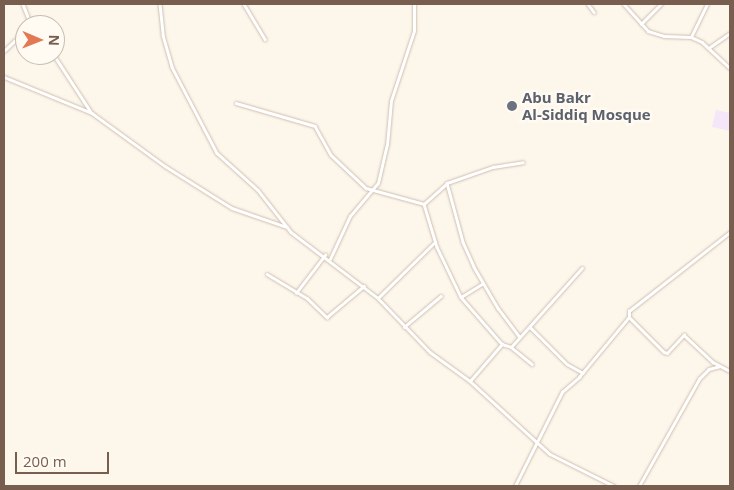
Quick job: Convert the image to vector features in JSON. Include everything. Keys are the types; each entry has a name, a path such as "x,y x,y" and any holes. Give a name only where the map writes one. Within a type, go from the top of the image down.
{"street":[{"path":"160,4 163,36 172,67 199,122 217,153 258,190 288,228 378,298 430,352 470,381 536,442 582,473 614,486"},
{"path":"244,4 265,39"},
{"path":"330,259 350,216 378,183 387,148 395,84 414,31 414,4"},
{"path":"588,4 594,12"},
{"path":"624,4 641,24 652,33 690,37 710,47 730,68"},
{"path":"641,24 661,4"},
{"path":"690,37 707,4"},
{"path":"710,47 730,33"},
{"path":"4,51 15,41"},
{"path":"61,65 92,113"},
{"path":"4,77 92,113 165,166 232,208 288,228"},
{"path":"236,103 314,126 336,161 372,191 424,204"},
{"path":"424,204 446,183 493,167 523,162"},
{"path":"446,183 463,242 482,284 520,337"},
{"path":"424,204 435,242 461,297 502,344 511,346 532,364"},
{"path":"515,486 562,392 582,373 629,317 629,311 730,232"},
{"path":"378,298 435,242"},
{"path":"296,293 325,255"},
{"path":"511,346 582,268"},
{"path":"267,274 296,293 308,298 326,317 364,286"},
{"path":"461,297 482,284"},
{"path":"404,327 441,296"},
{"path":"629,317 664,352 667,353 684,335 720,366 730,371"},
{"path":"530,327 567,364 582,373"},
{"path":"470,381 502,344"},
{"path":"639,486 699,379 709,369 720,366"}],"shaded area":[{"path":"716,110 730,113 730,131 712,127"}],"place":[{"name":"Abu Bakr Al-Siddiq Mosque","path":"512,106"}]}
